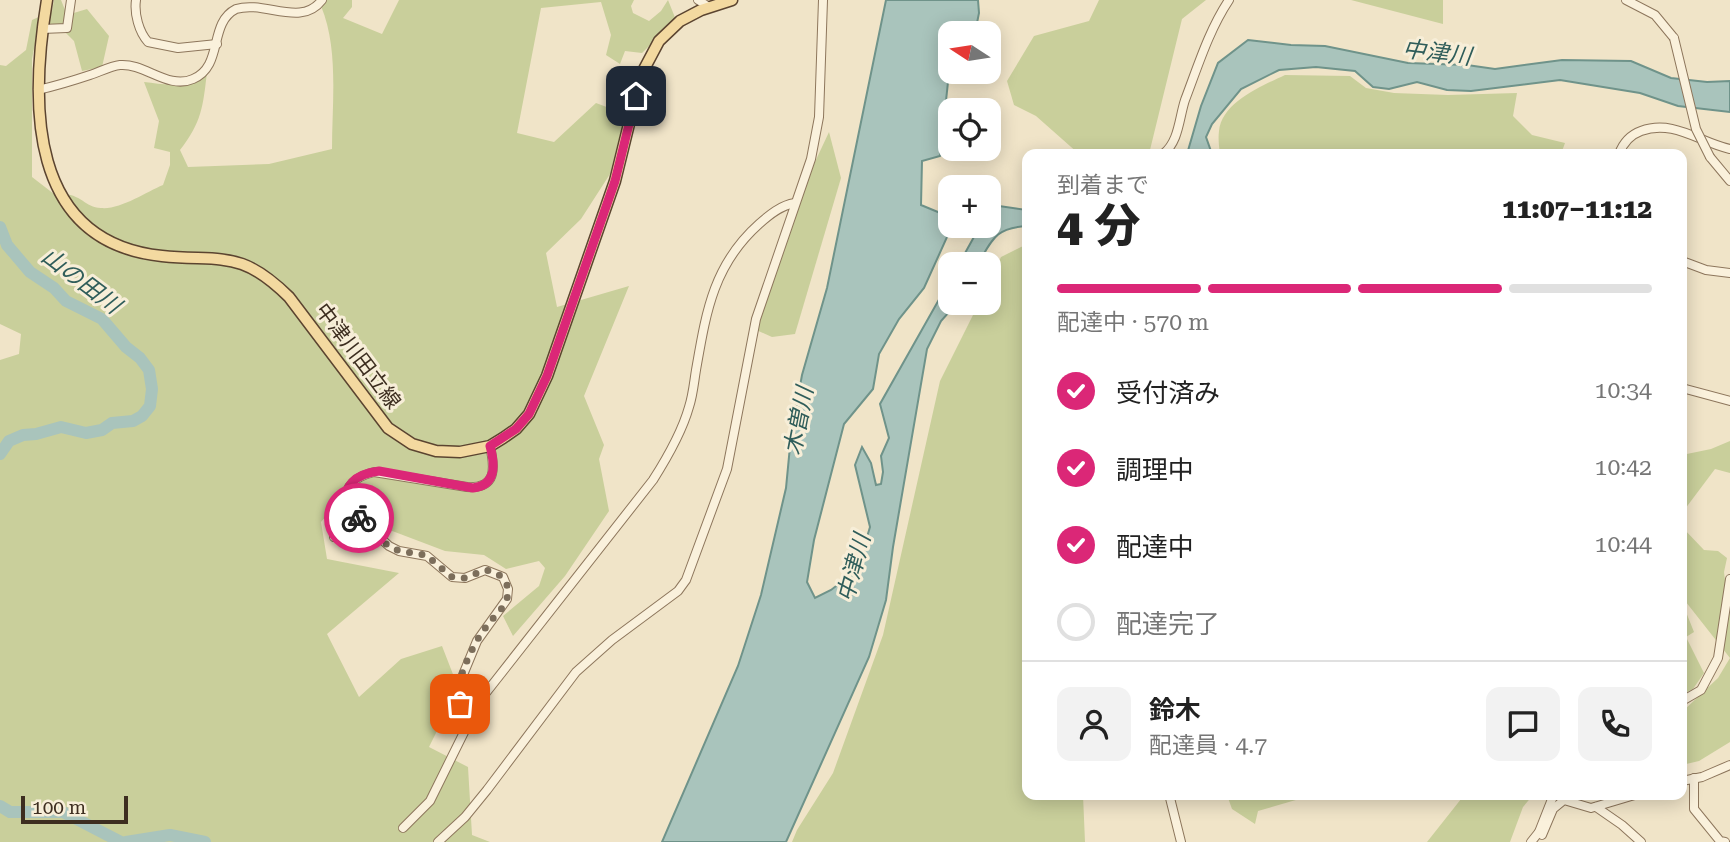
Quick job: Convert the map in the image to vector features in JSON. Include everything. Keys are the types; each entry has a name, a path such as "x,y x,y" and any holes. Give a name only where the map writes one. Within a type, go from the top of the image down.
{"main road":[{"name":"中津川田立線","path":"47,0 39,50 38,90 42,139 47,163 66,204 99,235 117,245 162,256 224,258 251,266 289,297 388,428 412,444 436,452 468,452 490,446 516,429 529,414 547,376 615,181 640,75 659,41 680,21 709,7 732,0"}],"street":[{"path":"42,29 67,28 71,0"},
{"path":"136,0 135,10 142,34 148,42 178,48 217,44"},
{"path":"38,90 120,65 136,67 164,79 192,79 211,64 225,19 237,9 252,6 305,13 317,7 322,0"},
{"path":"698,0 709,7"},
{"path":"438,842 465,817 576,673 612,640 678,591 686,580 727,469 756,319 811,159 817,134 823,0"},
{"path":"1169,149 1172,146 1210,34 1228,0"},
{"path":"1626,0 1655,15 1674,38 1696,129 1710,157 1730,181"},
{"path":"1622,149 1632,135 1662,126 1678,129 1730,149"},
{"path":"403,828 430,801 485,694 653,480 689,408 707,310 730,256 765,219 785,205 795,204"},
{"path":"1687,263 1706,270 1730,273"},
{"path":"1687,389 1730,401"},
{"path":"347,510 345,496 348,487 360,477 374,472 467,487 483,485 494,470 490,446"},
{"path":"334,537 339,514 347,510 353,512 389,546 399,551 426,555 452,577 465,578 485,570 499,574 505,581 508,589 505,604 477,641 458,687 460,704 473,713"},
{"path":"1687,698 1701,690 1718,658 1730,579"},
{"path":"1687,780 1730,765"},
{"path":"1694,778 1694,809 1720,841 1725,842"},
{"path":"1170,800 1181,842"},
{"path":"1542,836 1552,800"},
{"path":"1531,842 1542,836 1553,809 1564,800 1591,808 1619,800"},
{"path":"1596,807 1641,842"}],"green space":[{"path":"54,0 61,0 67,15 87,9 109,36 102,67 82,71 74,41 62,29 37,33 32,59 32,177 54,194 70,195 95,207 108,208 163,185 170,165 170,152 154,148 159,121 144,82 185,83 207,72 200,113 193,131 180,150 188,167 269,164 332,149 332,58 327,23 321,6 325,0 352,0 352,7 343,18 382,34 399,0 634,0 631,6 633,13 649,21 661,11 668,0 676,20 642,53 625,51 620,64 606,55 611,35 601,2 541,8 517,133 554,142 596,103 625,114 610,174 581,219 546,253 557,307 629,286 584,396 604,445 599,459 609,511 565,576 513,636 503,616 539,586 545,568 539,561 506,569 484,555 445,551 387,529 361,504 342,498 321,522 327,559 399,573 327,634 359,697 401,659 442,646 456,682 429,747 468,767 472,835 490,842 0,842 0,360 19,354 21,334 0,324 0,65 6,66 26,50 32,20 52,11"},
{"path":"1099,0 1206,0 1182,19 1150,149 1073,149 1036,116 1014,105 1007,81 1034,36 1089,21"},
{"path":"1351,0 1443,0 1443,24"},
{"path":"1285,75 1350,76 1366,88 1394,93 1517,93 1513,116 1532,135 1565,143 1563,149 1220,149 1219,131 1227,112 1235,103"},
{"path":"829,132 841,178 795,334 772,337 754,329 778,241"},
{"path":"1022,246 1022,800 1083,800 1085,842 792,842 833,773 883,635 940,381 973,315 1001,315 1001,257"},
{"path":"1730,441 1730,473 1715,469 1687,506 1687,454 1711,449"},
{"path":"1687,532 1704,550 1718,551 1727,558 1724,572 1726,589 1730,589 1730,658 1687,603"},
{"path":"1687,614 1694,632 1687,636"},
{"path":"1687,639 1704,673 1693,689 1687,692"},
{"path":"1730,658 1730,742 1699,761 1687,764 1687,707 1718,678"},
{"path":"1229,800 1296,800 1258,811 1255,824 1232,809"},
{"path":"1460,800 1529,800 1523,807 1510,842 1427,842"}],"water":[{"name":"木曽川","path":"886,0 978,0 977,21 938,21 938,84 948,84 946,98 938,98 938,157 922,161 921,205 938,212 938,238 947,238 924,288 899,319 879,354 873,389 844,424 814,540 807,582 815,598 831,590 857,570 870,527 855,465 862,447 871,463 876,485 881,484 881,456 889,438 880,404 938,301 938,315 946,315 927,349 886,600 869,657 786,842 662,842 738,666 761,595 786,488 791,436 802,375 827,288"},
{"path":"1248,40 1325,46 1408,63 1495,69 1562,60 1631,61 1671,78 1707,82 1730,81 1730,112 1678,106 1640,93 1560,80 1471,91 1447,90 1417,82 1389,89 1373,87 1355,71 1316,67 1279,70 1241,89 1212,124 1206,137 1210,149 1188,149 1201,106 1218,63"},
{"path":"1001,206 1022,209 1022,226 1002,232"},
{"path":"973,238 995,238 985,252 966,252"}],"waterway":[{"name":"山の田川","path":"0,227 7,245 30,272 54,288 66,301 102,319 126,347 140,358 149,370 152,389 150,406 142,416 133,421 112,423 102,430 86,433 61,427 23,435 9,441 0,454"},
{"name":"山の田川","path":"0,806 10,812 63,812 121,842"},
{"name":"山の田川","path":"126,842 170,835 205,842"}],"way so far":[{"path":"359,518 389,546 399,551 426,555 456,579 485,570 503,577 508,589 505,604 477,641 459,683 457,696 460,704"}],"route":[{"path":"359,518 347,510 345,494 351,483 369,472 379,471 473,488 490,479 494,466 490,446 516,429 529,414 547,376 615,181 636,96"}],"water label":[{"name":"中津川","path":"1437,53"},
{"name":"中津川","path":"854,568"}]}
